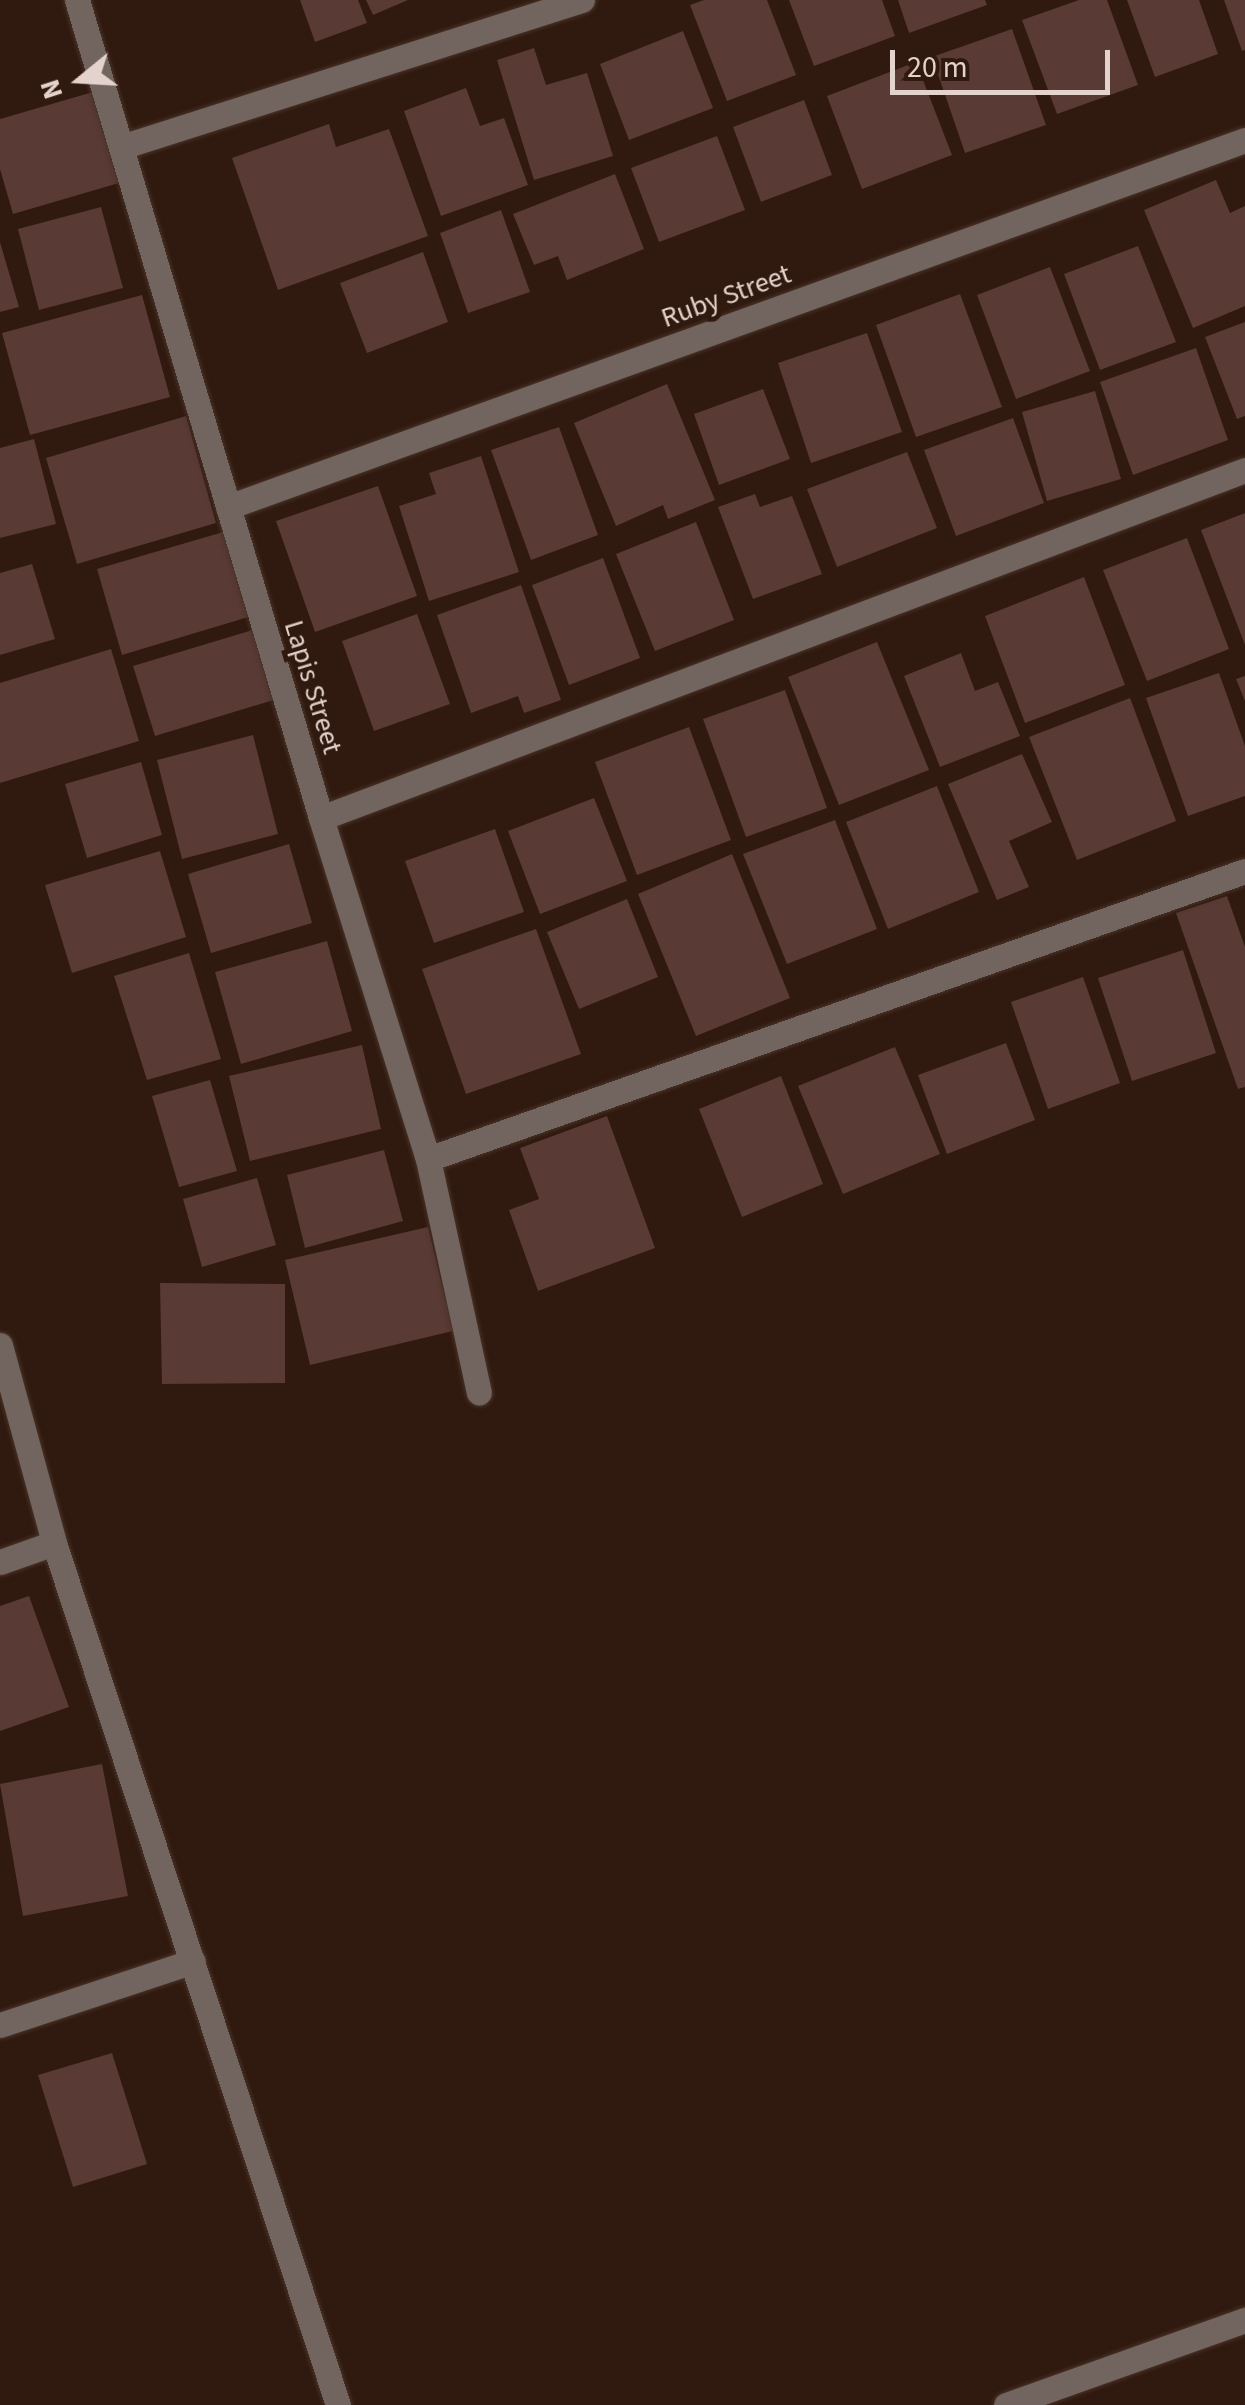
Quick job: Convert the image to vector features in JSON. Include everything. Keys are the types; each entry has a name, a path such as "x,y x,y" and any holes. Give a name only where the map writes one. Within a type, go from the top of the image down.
{"street":[{"name":"Lapis Street","path":"77,0 321,818 428,1159 479,1394"},
{"path":"121,147 582,0"},
{"name":"Ruby Street","path":"228,508 1245,140"},
{"path":"321,818 1245,470"},
{"path":"428,1159 1245,871"},
{"path":"0,1345 54,1543 338,2405"},
{"path":"0,1562 54,1543"},
{"path":"0,2025 193,1961"},
{"path":"1006,2405 1245,2320"}],"building":[{"path":"300,0 358,0 367,23 315,42"},
{"path":"366,0 408,0 373,15"},
{"path":"704,0 767,0 796,75 727,101 690,5"},
{"path":"789,0 882,0 895,36 814,66"},
{"path":"898,0 985,0 987,5 909,33"},
{"path":"1079,0 1107,0 1138,85 1057,114 1022,20"},
{"path":"1127,0 1199,0 1218,54 1155,77"},
{"path":"1224,0 1245,0 1245,50 1242,51"},
{"path":"1012,29 1046,125 965,153 932,57"},
{"path":"683,31 713,108 629,140 600,64"},
{"path":"534,48 546,85 587,73 613,156 534,180 497,60"},
{"path":"916,62 952,155 862,189 827,96"},
{"path":"466,88 480,126 504,118 528,185 441,216 404,111"},
{"path":"93,92 119,183 13,214 0,169 0,119"},
{"path":"804,100 832,175 761,202 733,127"},
{"path":"329,124 336,147 389,129 428,236 278,290 232,158"},
{"path":"717,136 745,210 659,242 631,168"},
{"path":"615,174 644,249 567,280 558,256 534,265 513,214"},
{"path":"1216,180 1230,213 1245,206 1245,306 1193,328 1144,210"},
{"path":"101,207 123,288 39,310 18,229"},
{"path":"501,210 530,292 468,313 440,233"},
{"path":"0,242 19,307 0,312"},
{"path":"1138,246 1176,342 1100,370 1064,274"},
{"path":"423,252 448,322 367,353 340,283"},
{"path":"1050,267 1090,371 1016,399 977,295"},
{"path":"960,294 1002,407 916,437 876,325"},
{"path":"142,295 170,397 30,435 2,333"},
{"path":"1245,322 1245,416 1237,419 1205,337"},
{"path":"867,333 902,432 811,463 778,363"},
{"path":"1196,348 1228,440 1133,475 1100,382"},
{"path":"667,384 715,500 668,519 663,505 616,526 574,423"},
{"path":"763,389 790,459 719,485 694,414"},
{"path":"1095,391 1121,479 1047,501 1022,412"},
{"path":"186,416 216,523 77,564 46,458"},
{"path":"1013,418 1044,503 956,536 924,450"},
{"path":"559,427 598,535 531,560 491,450"},
{"path":"34,439 56,524 0,538 0,448"},
{"path":"907,452 937,528 837,567 807,489"},
{"path":"481,456 519,572 429,601 399,506 436,494 429,473"},
{"path":"378,486 417,596 315,632 276,521"},
{"path":"755,494 760,507 792,496 822,574 753,599 718,507"},
{"path":"1245,513 1245,645 1201,530"},
{"path":"696,522 734,620 655,651 616,554"},
{"path":"230,530 255,615 122,655 97,569"},
{"path":"1187,538 1229,649 1147,681 1103,570"},
{"path":"603,558 640,658 569,685 532,585"},
{"path":"32,564 55,639 0,655 0,573"},
{"path":"1084,577 1125,685 1025,723 985,616"},
{"path":"521,585 561,700 524,713 518,696 471,713 437,615"},
{"path":"417,614 450,704 374,731 342,641"},
{"path":"256,629 277,699 155,736 133,666"},
{"path":"877,642 929,770 839,805 788,677"},
{"path":"111,649 139,741 0,783 0,683"},
{"path":"961,653 975,691 998,682 1020,736 940,767 904,676"},
{"path":"1219,673 1245,746 1245,796 1188,816 1146,698"},
{"path":"1245,676 1245,701 1236,679"},
{"path":"785,690 827,808 746,837 703,719"},
{"path":"1130,698 1176,821 1077,860 1029,737"},
{"path":"689,727 731,840 637,875 595,762"},
{"path":"253,735 278,834 182,859 157,760"},
{"path":"1022,754 1052,822 1009,841 1029,887 997,900 948,784"},
{"path":"141,762 162,835 87,858 65,784"},
{"path":"937,786 979,892 888,929 846,822"},
{"path":"594,798 627,881 540,914 508,831"},
{"path":"835,820 877,929 787,964 743,854"},
{"path":"495,829 524,912 434,943 405,861"},
{"path":"289,844 312,923 211,953 188,874"},
{"path":"160,851 186,937 72,973 45,885"},
{"path":"732,854 790,998 696,1036 638,894"},
{"path":"1227,896 1245,947 1245,1087 1238,1089 1176,913"},
{"path":"627,899 658,977 579,1009 547,932"},
{"path":"536,929 581,1054 466,1094 422,969"},
{"path":"327,941 352,1031 241,1064 215,972"},
{"path":"1183,950 1216,1053 1132,1081 1098,978"},
{"path":"189,953 221,1059 147,1080 114,976"},
{"path":"1083,977 1120,1083 1048,1109 1011,1002"},
{"path":"1006,1043 1035,1120 947,1154 918,1075"},
{"path":"362,1045 381,1129 250,1161 229,1076"},
{"path":"895,1047 940,1154 843,1194 798,1086"},
{"path":"781,1076 823,1184 742,1217 699,1109"},
{"path":"210,1080 237,1171 179,1187 152,1096"},
{"path":"607,1116 655,1248 538,1291 509,1210 539,1199 520,1148"},
{"path":"384,1150 403,1221 305,1248 287,1175"},
{"path":"257,1178 276,1245 202,1267 183,1199"},
{"path":"428,1227 453,1331 310,1365 285,1260"},
{"path":"160,1283 285,1284 285,1383 162,1384"},
{"path":"29,1596 69,1707 0,1731 0,1606"},
{"path":"102,1764 128,1896 23,1916 0,1784"},
{"path":"112,2053 147,2164 73,2187 38,2075"}]}
